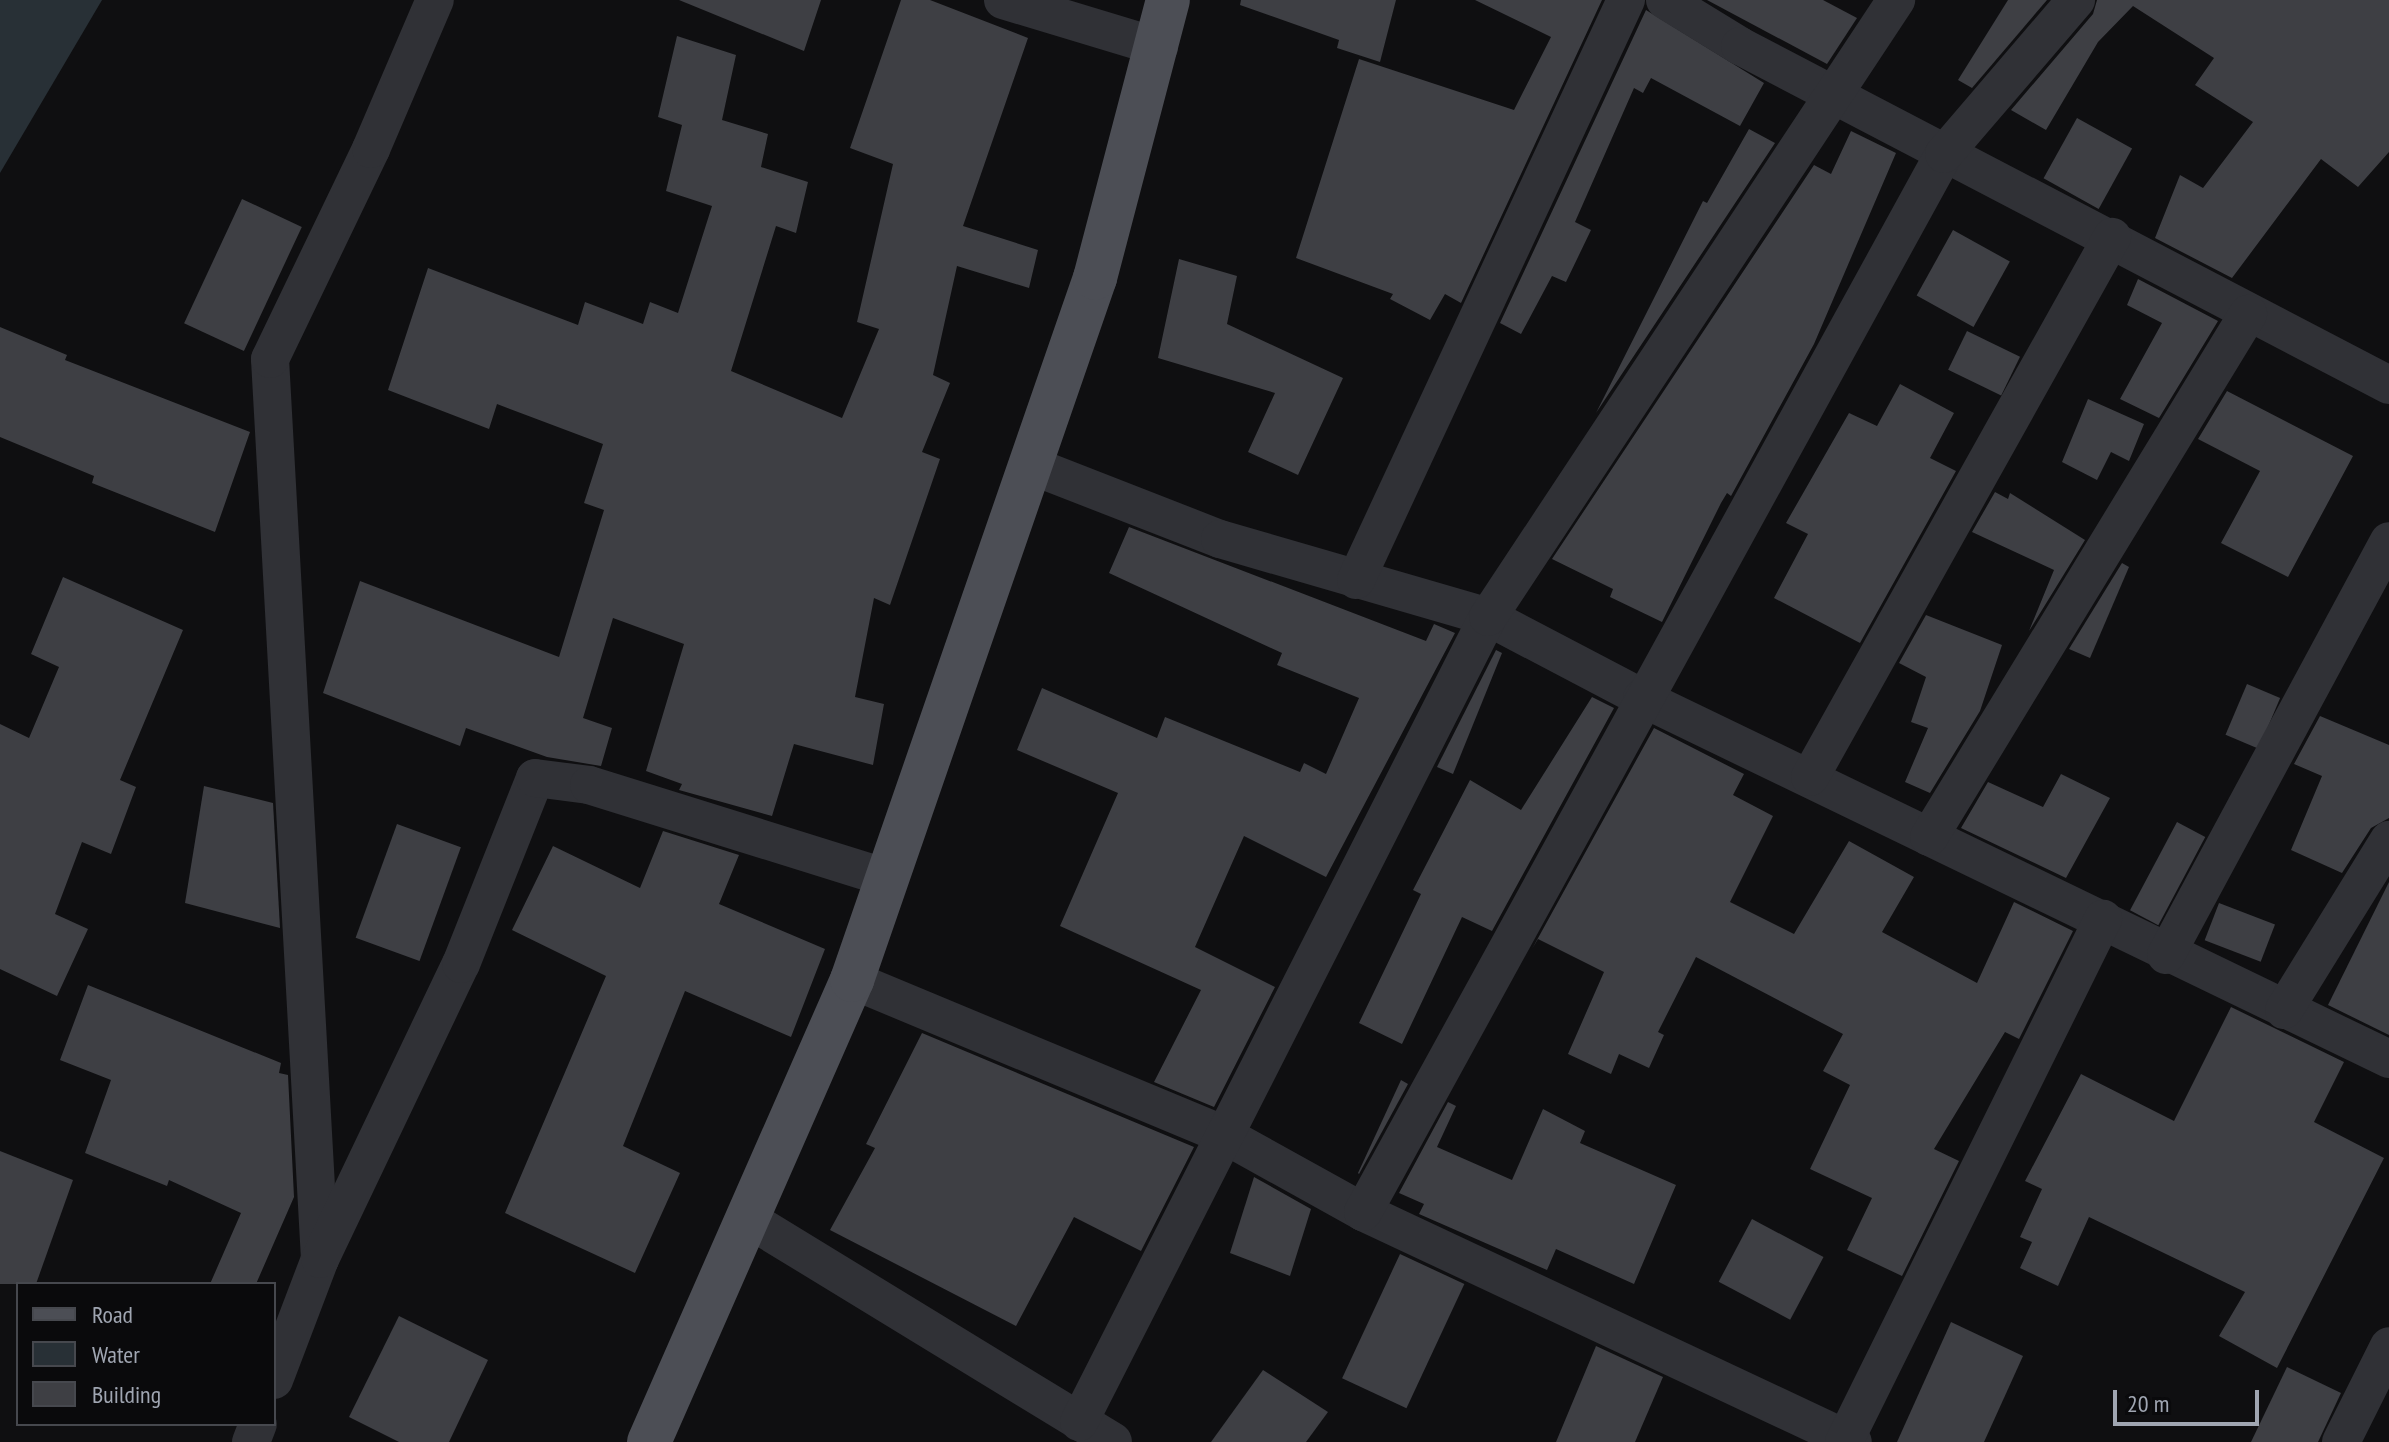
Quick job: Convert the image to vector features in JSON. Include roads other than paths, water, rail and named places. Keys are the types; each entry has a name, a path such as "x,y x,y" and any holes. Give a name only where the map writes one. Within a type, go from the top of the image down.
{"main road":[{"path":"649,1442 745,1217 852,980 1095,278 1159,47 1168,0"}],"street":[{"path":"320,1259 270,359 371,149 435,0"},
{"path":"1003,0 1159,47"},
{"path":"1356,580 1626,0"},
{"path":"1665,0 1944,154 2112,237 2248,314 2389,385"},
{"path":"1079,1422 1488,617 1831,92 1896,0"},
{"path":"1363,1212 1642,698 1944,154 2076,0"},
{"path":"1810,777 2112,237"},
{"path":"1929,837 2248,314"},
{"path":"1030,465 1220,539 1488,617 1642,698 2103,919 2166,955 2389,1059"},
{"path":"2166,955 2389,541"},
{"path":"276,1375 320,1259 461,964 535,778 589,785 887,878"},
{"path":"2284,1010 2389,840"},
{"path":"852,980 1226,1136 1363,1212 1847,1441 2103,919"},
{"path":"745,1217 1113,1442"},
{"path":"2341,1442 2389,1346"}],"water":[{"path":"0,0 102,0 0,173"}]}
